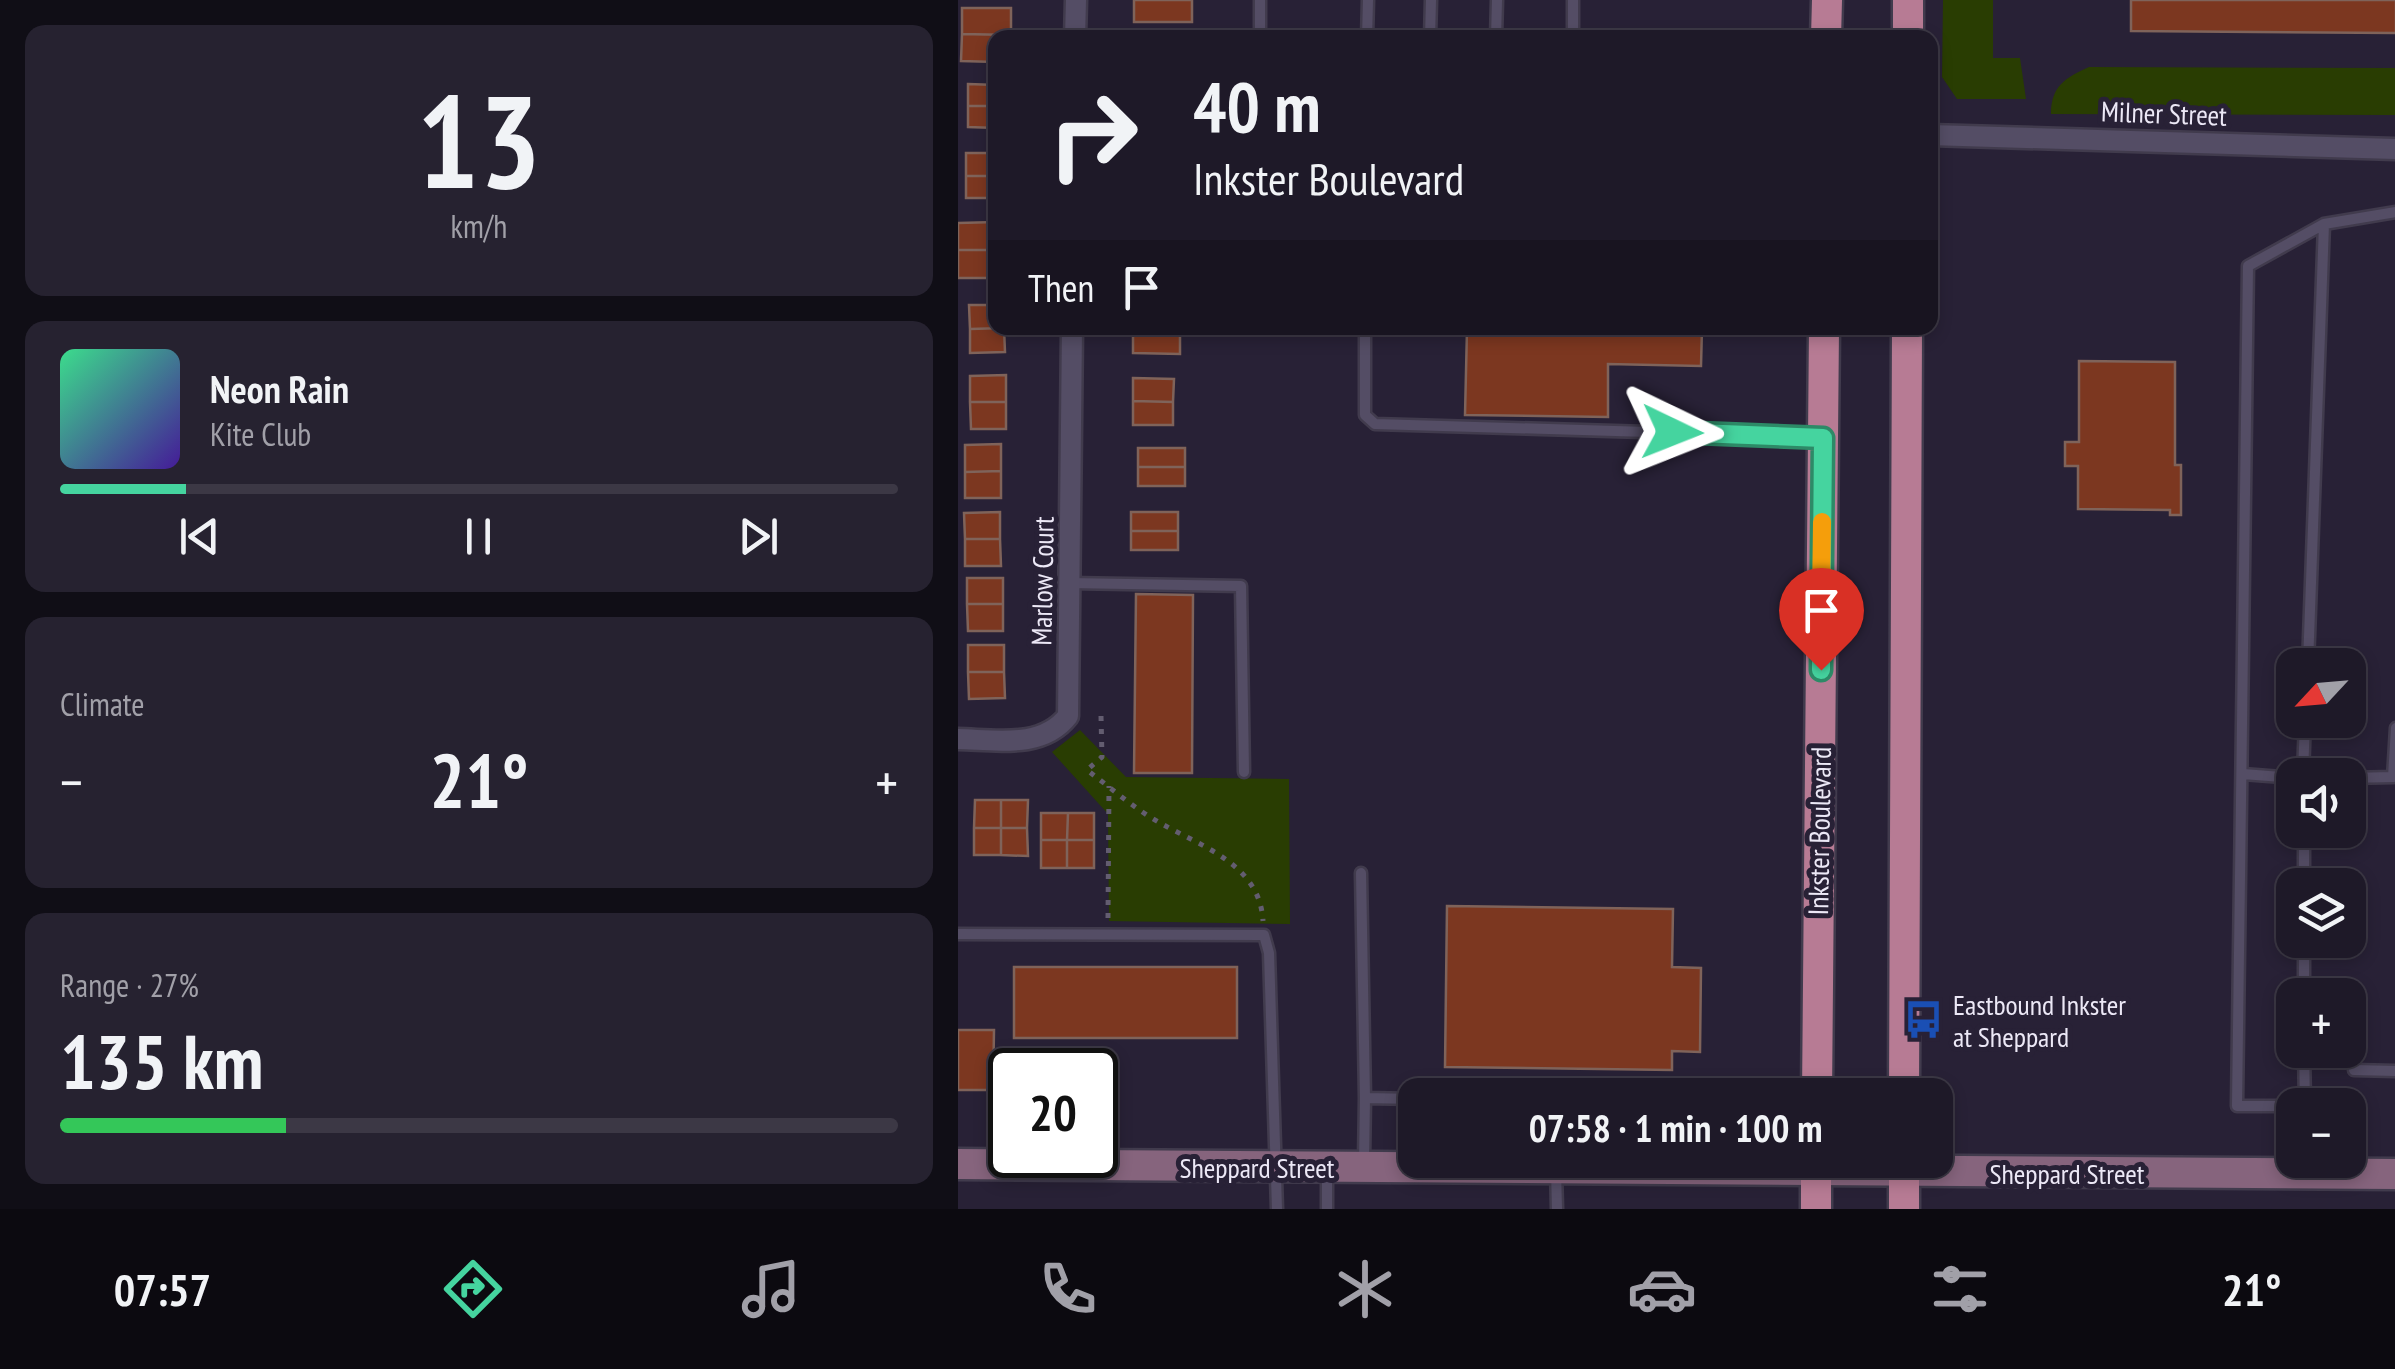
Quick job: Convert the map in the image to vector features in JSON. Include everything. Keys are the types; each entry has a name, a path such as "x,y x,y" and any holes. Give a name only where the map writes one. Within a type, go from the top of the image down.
{"main road":[{"path":"1826,30 1827,0"},
{"path":"1908,0 1908,30"},
{"name":"Inkster Boulevard","path":"1817,1078 1824,335"},
{"path":"1904,1078 1907,335"},
{"path":"1816,1178 1816,1209"},
{"path":"1904,1178 1904,1209"}],"street":[{"path":"1075,30 1076,0"},
{"name":"Milner Street","path":"1938,135 2396,149"},
{"name":"Marlow Court","path":"958,739 1028,740 1058,730 1068,716 1072,335"},
{"name":"Sheppard Street","path":"958,1164 1398,1168"},
{"name":"Sheppard Street","path":"1953,1166 2276,1166"},
{"name":"Sheppard Street","path":"2366,1171 2396,1174"}],"lane":[{"path":"1260,0 1260,28"},
{"path":"1367,30 1368,0"},
{"path":"1430,30 1431,0"},
{"path":"1496,0 1496,30"},
{"path":"1573,0 1573,30"},
{"path":"2276,1106 2237,1106 2248,266 2324,224 2396,212"},
{"path":"2309,648 2324,224"},
{"path":"1365,335 1365,415 1375,424 1823,438"},
{"path":"1070,583 1240,586 1244,772"},
{"path":"2366,778 2392,777 2396,728"},
{"path":"2243,774 2276,777"},
{"path":"1361,873 1364,1168"},
{"path":"958,934 1264,935 1269,953 1277,1209"},
{"path":"2354,1070 2396,1071"},
{"path":"1365,1098 1398,1099"},
{"path":"1326,1209 1327,1167"},
{"path":"1556,1178 1557,1209"}],"path":[{"path":"1101,716 1102,757 1087,770 1160,824 1217,849 1248,880 1262,908 1264,935"},
{"path":"1103,934 1108,920 1109,786"}],"green space":[{"path":"1943,0 1993,0 1993,58 2020,58 2026,99 1957,99 1942,77"},
{"path":"2089,67 2395,68 2395,115 2051,114 2061,84"},
{"path":"1080,730 1126,777 1289,779 1290,924 1109,921 1108,814 1052,752"}],"building":[{"path":"1134,0 1192,0 1192,22 1134,22"},
{"path":"2131,0 2396,0 2396,33 2131,31"},
{"path":"962,8 1011,8 1011,30 962,34"},
{"path":"962,34 988,35 988,62 961,61"},
{"path":"968,84 988,85 988,106 968,106"},
{"path":"968,106 988,106 988,128 968,127"},
{"path":"966,153 988,153 988,176 966,176"},
{"path":"966,176 988,176 988,198 966,198"},
{"path":"988,222 988,250 958,250 958,223"},
{"path":"958,250 988,250 988,278 958,278"},
{"path":"969,305 988,305 988,328 970,329"},
{"path":"988,328 988,335 1004,335 1005,352 970,353 970,329"},
{"path":"1133,335 1180,335 1180,354 1133,353"},
{"path":"1467,335 1702,335 1701,366 1608,364 1608,417 1465,415"},
{"path":"2079,361 2175,362 2175,465 2181,465 2181,515 2170,515 2170,510 2078,509 2078,466 2065,466 2065,442 2079,442"},
{"path":"1006,375 1006,402 970,402 970,376"},
{"path":"1133,378 1174,379 1173,402 1133,401"},
{"path":"1133,401 1173,402 1173,425 1133,425"},
{"path":"970,402 1006,402 1006,429 971,429"},
{"path":"1001,444 1001,471 965,472 965,445"},
{"path":"1138,448 1185,448 1185,467 1138,467"},
{"path":"1138,467 1185,467 1185,486 1138,486"},
{"path":"1001,471 1001,498 965,498 965,472"},
{"path":"1000,512 1000,539 965,539 964,513"},
{"path":"1131,512 1178,512 1178,531 1131,531"},
{"path":"1131,531 1178,531 1178,550 1131,550"},
{"path":"965,539 1000,539 1001,566 965,566"},
{"path":"967,578 1003,578 1003,604 967,604"},
{"path":"1136,594 1193,595 1192,773 1134,773"},
{"path":"967,604 1003,604 1003,631 968,631"},
{"path":"968,645 1004,645 1004,672 968,672"},
{"path":"968,672 1004,672 1005,698 969,699"},
{"path":"975,800 1001,800 1001,828 974,828"},
{"path":"1001,800 1028,800 1027,828 1001,828"},
{"path":"1041,813 1068,813 1067,840 1041,840"},
{"path":"1068,813 1094,813 1094,840 1067,840"},
{"path":"974,828 1001,828 1001,855 974,855"},
{"path":"1001,828 1027,828 1028,856 1001,855"},
{"path":"1041,840 1067,840 1067,868 1041,868"},
{"path":"1067,840 1094,840 1094,868 1067,868"},
{"path":"1447,906 1673,909 1672,967 1701,968 1700,1052 1672,1051 1672,1070 1445,1067"},
{"path":"1014,967 1237,967 1237,1038 1014,1038"},
{"path":"958,1030 994,1030 994,1048 988,1048 988,1090 958,1090"}],"slow traffic":[{"path":"1821,598 1822,522"}],"place":[{"name":"Eastbound Inkster at Sheppard","path":"1923,1020"}],"route":[{"path":"1672,432 1823,438 1821,670"}]}
